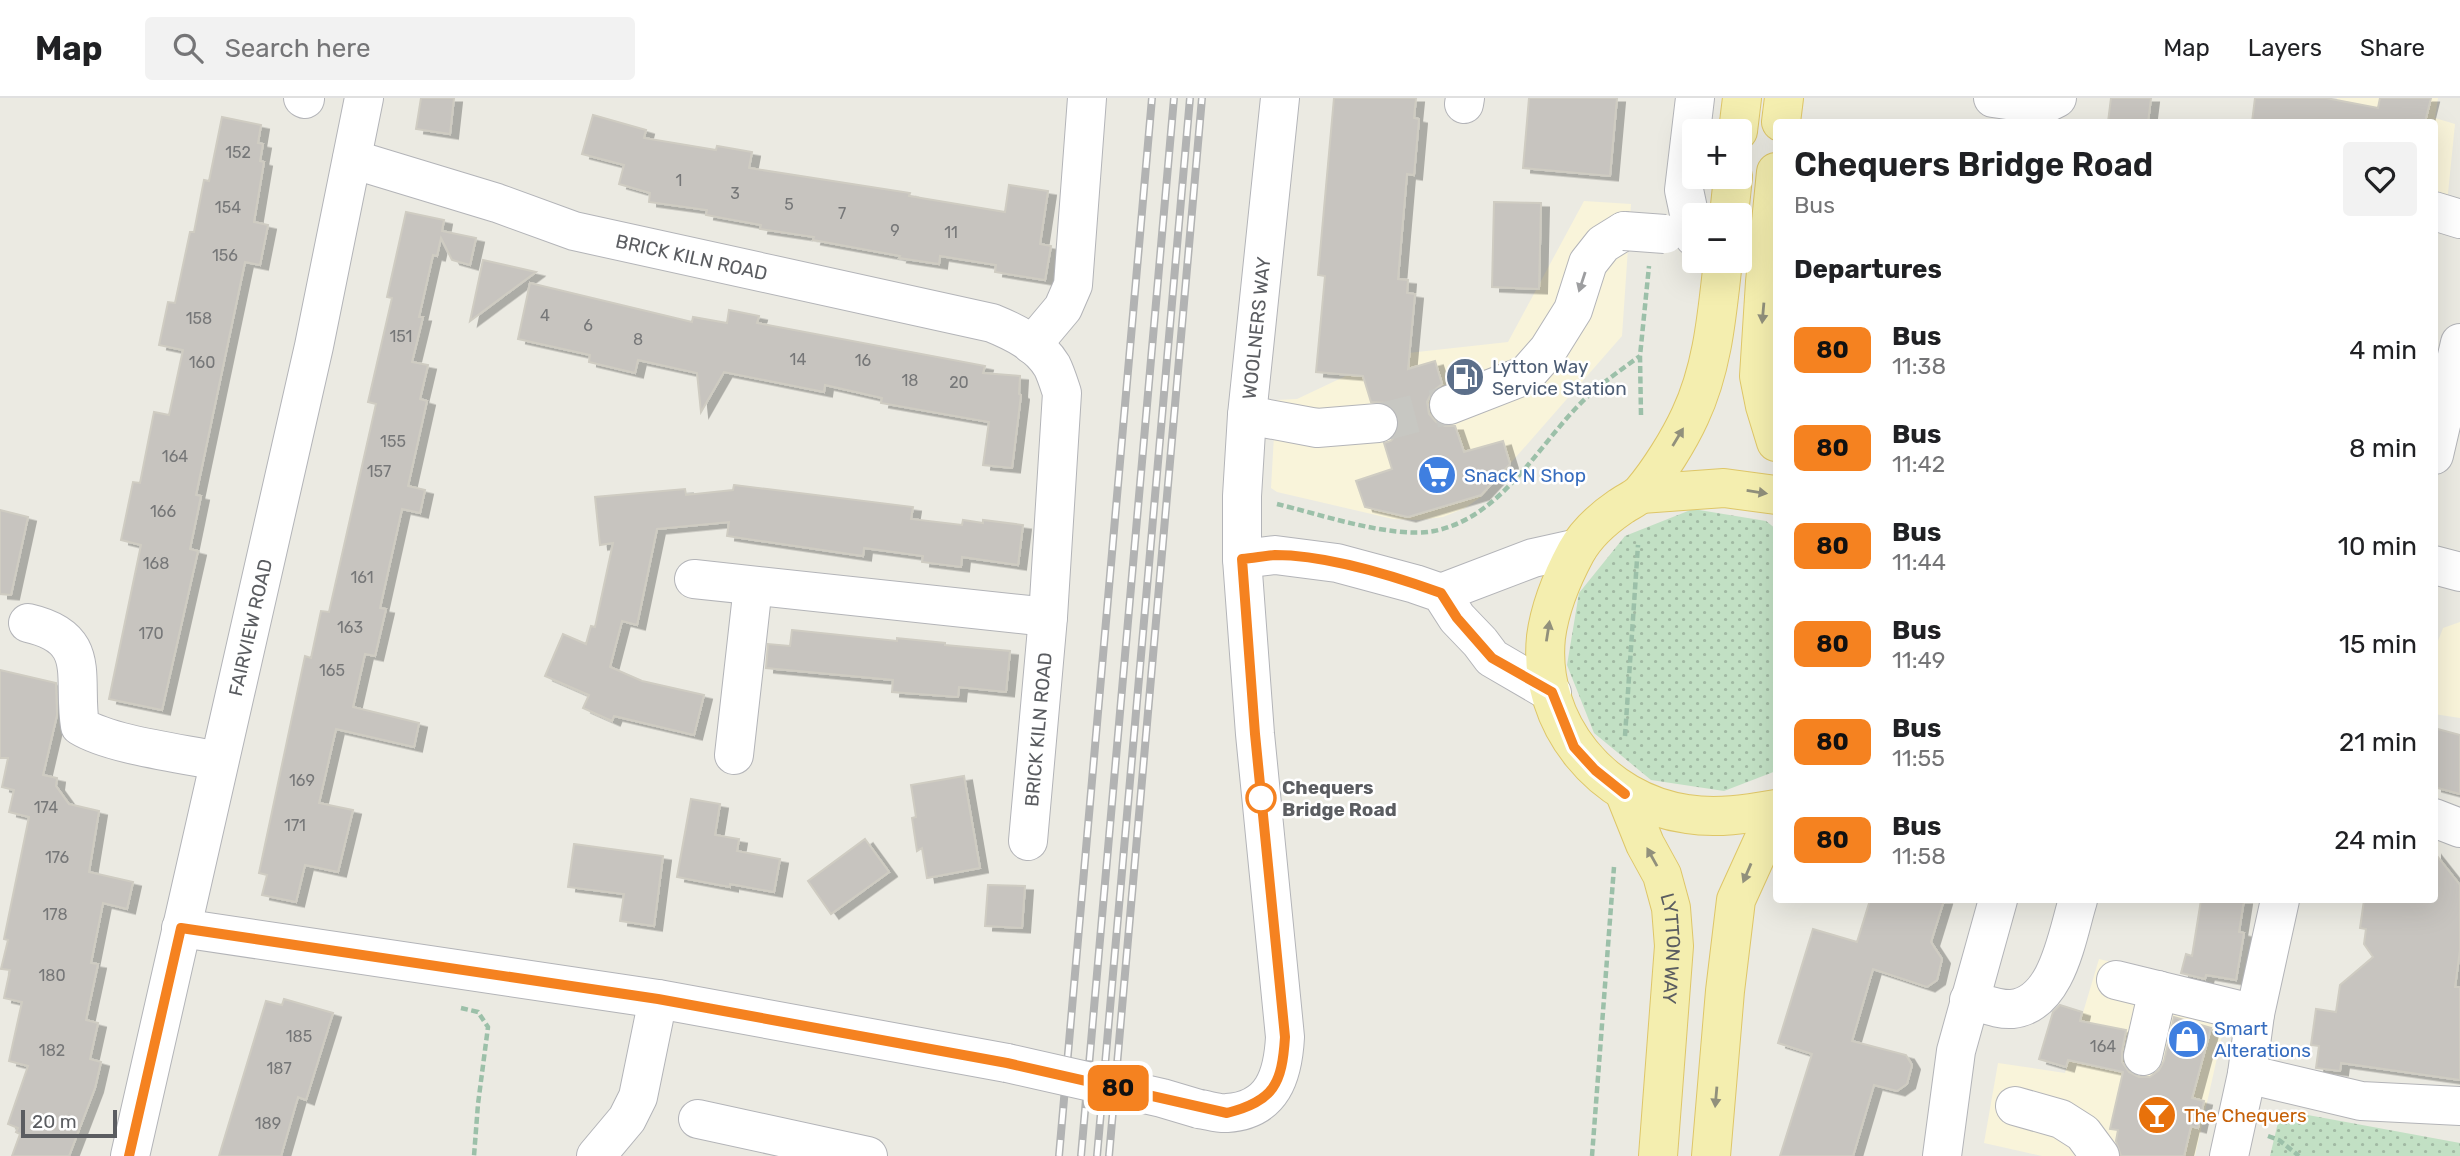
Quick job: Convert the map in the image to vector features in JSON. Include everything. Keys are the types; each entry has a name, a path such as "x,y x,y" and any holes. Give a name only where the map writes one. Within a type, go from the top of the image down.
{"main road":[{"path":"1739,119 1742,98"},
{"path":"1781,119 1784,98"},
{"path":"1773,202 1759,376 1773,432"},
{"name":"LYTTON WAY","path":"1719,273 1713,346 1701,390 1679,436 1641,494 1619,507 1596,526 1578,548 1556,594 1546,637 1546,662 1552,692 1574,747 1595,770 1625,794 1685,814 1742,815 1773,810"},
{"name":"LYTTON WAY","path":"1641,494 1724,488 1773,495"},
{"name":"LYTTON WAY","path":"1625,794 1645,844 1662,875 1671,908 1674,946 1658,1156"},
{"name":"LYTTON WAY","path":"1711,1156 1725,991 1736,900 1773,817"}],"street":[{"name":"FAIRVIEW ROAD","path":"130,1156 314,346 364,98"},
{"path":"1032,345 1063,308 1073,285 1087,98"},
{"name":"WOOLNERS WAY","path":"1242,559 1242,496 1247,415 1280,98"},
{"path":"1684,203 1695,98"},
{"path":"1993,98 2057,107"},
{"name":"BRICK KILN ROAD","path":"352,159 497,202 574,231 992,323 1012,331 1032,345 1051,365 1062,393 1048,617 1028,841"},
{"path":"2438,212 2460,219"},
{"path":"1449,405 1525,375 1548,350 1573,310 1588,262 1603,244 1624,231 1682,236"},
{"path":"2438,437 2460,343"},
{"path":"1247,415 1317,428 1378,423"},
{"path":"1441,593 1533,558 1578,548"},
{"path":"181,928 658,999 1007,1063 1199,1109 1227,1113 1249,1108 1273,1091 1283,1064 1285,1037 1256,748 1242,559 1275,555 1314,559 1441,593 1457,618 1492,658 1552,692"},
{"path":"2438,566 2460,572"},
{"path":"694,579 1048,617"},
{"path":"734,754 753,586"},
{"path":"29,624 58,632 75,657 80,726 90,733 108,738 218,761"},
{"path":"2438,820 2460,828"},
{"path":"1942,1156 1956,1051 1997,903"},
{"path":"1969,1000 2009,1009 2027,1006 2041,995 2057,970 2077,903"},
{"path":"2229,1156 2247,1074 2255,1014 2279,903"},
{"path":"2116,981 2255,1014"},
{"path":"2143,1056 2158,990"},
{"path":"596,1156 627,1119 638,1097 658,999"},
{"path":"2247,1074 2361,1101 2460,1106"},
{"path":"2015,1105 2061,1119 2083,1133 2100,1156"},
{"path":"698,1119 823,1151 868,1156"}],"path":[{"path":"1242,496 1375,527 1408,532 1434,531 1456,524 1477,514 1497,498 1584,400 1640,356"},
{"path":"1625,736 1638,545"},
{"path":"1592,1156 1614,867"},
{"path":"452,1006 478,1012 488,1027 474,1156"}],"shaded area":[{"path":"2337,98 2438,98 2435,118 2455,124 2447,203 2438,201 2438,119 2334,119"},
{"name":"Lytton Way Service Station","path":"1584,201 1631,204 1622,336 1481,497 1465,508 1443,517 1393,519 1277,492 1271,488 1276,400 1297,399 1390,355 1508,342"},
{"path":"2460,622 2460,718 2438,715 2438,641 2443,628"},
{"path":"2099,959 2232,991 2195,1156 2042,1156 1984,1143 1998,1063 2065,1073"}],"green space":[{"path":"1693,509 1766,521 1773,527 1773,772 1724,791 1651,780 1594,733 1567,665 1579,593 1625,536"},
{"path":"2281,1110 2460,1143 2460,1156 2270,1156"}],"building":[{"path":"421,98 454,98 450,134 416,129"},
{"path":"1334,98 1416,98 1414,118 1419,119 1414,175 1407,174 1398,279 1408,280 1407,293 1415,294 1408,369 1435,361 1442,384 1432,392 1427,402 1429,414 1436,422 1455,426 1464,452 1503,441 1510,464 1481,495 1408,517 1365,507 1356,481 1392,469 1384,443 1391,441 1398,432 1400,422 1396,411 1387,403 1371,402 1363,376 1316,372 1325,276 1318,275"},
{"path":"1529,98 1617,98 1610,176 1523,168"},
{"path":"2111,98 2151,98 2148,119 2108,119"},
{"path":"2255,98 2326,98 2378,108 2380,98 2431,98 2426,119 2252,119"},
{"path":"593,115 646,130 644,138 716,150 717,146 752,152 749,168 910,193 909,196 1005,212 1009,185 1048,191 1040,244 1051,246 1045,280 995,272 996,265 940,256 939,264 899,258 900,256 813,240 814,237 760,229 761,225 706,215 707,210 649,202 650,193 619,184 624,165 582,154"},
{"path":"222,117 261,125 258,143 263,144 260,161 264,162 254,222 268,225 260,265 245,262 196,495 201,496 190,549 198,551 162,710 109,699 141,545 121,540 133,482 140,483 154,412 169,415 183,350 159,345 168,302 175,303 190,232 194,232 204,180 209,181"},
{"path":"1494,202 1541,203 1539,289 1492,287"},
{"path":"406,212 444,220 442,231 476,238 470,265 452,260 441,238 437,256 433,255 419,317 423,317 412,362 428,365 420,399 427,401 408,486 425,490 420,513 402,509 380,608 386,609 375,656 365,654 353,707 419,723 414,747 336,729 319,803 353,810 338,872 305,865 296,902 262,895 267,875 259,873 305,656 311,658 321,611 329,612 376,404 368,402 392,298 387,297"},
{"path":"483,260 536,272 470,321"},
{"path":"530,283 692,322 693,317 727,323 729,310 759,316 757,323 985,366 983,373 1020,376 1021,395 1012,468 983,465 989,422 881,403 882,398 825,385 824,392 724,372 701,412 697,373 638,360 635,373 589,362 590,355 518,339"},
{"path":"734,485 913,507 911,519 962,525 963,520 983,523 983,520 1023,525 1018,565 962,557 961,567 922,562 923,556 864,548 863,556 727,536 729,522 657,529 637,625 622,621 610,667 642,681 704,695 694,735 614,716 612,721 583,708 589,695 545,676 563,634 586,644 591,626 595,627 613,543 600,545 595,497 685,489 686,495 733,490"},
{"path":"0,510 28,517 11,595 0,594"},
{"path":"792,630 897,641 897,638 1010,651 1006,692 959,687 958,697 892,692 893,680 766,668 768,644 790,646"},
{"path":"0,670 56,683 57,715 43,775 57,778 56,786 69,804 99,811 89,872 133,882 127,909 103,903 91,963 98,964 86,1020 98,1023 90,1059 101,1062 95,1088 69,1156 12,1156 20,1134 16,1132 18,1128 8,1124 28,1066 9,1061 22,1002 4,998 10,970 1,969 8,940 4,939 29,817 9,812 14,790 2,787 8,758 0,758"},
{"path":"2438,729 2460,735 2460,794 2438,788"},
{"path":"964,776 980,868 927,878 922,848 917,851 911,785"},
{"path":"691,799 720,804 715,835 739,839 737,851 780,859 774,892 677,877"},
{"path":"865,839 889,872 831,914 808,881"},
{"path":"574,844 663,856 654,926 620,921 624,894 568,887"},
{"path":"2438,857 2460,885 2460,950 2455,987 2460,987 2460,1080 2341,1063 2340,1071 2316,1068 2319,1046 2311,1045 2316,1009 2336,1012 2340,985 2373,957 2364,944 2366,929 2360,928 2364,903 2438,903"},
{"path":"988,885 1025,886 1022,928 985,926"},
{"path":"1869,903 1943,903 1931,942 1942,959 1937,980 1927,987 1873,969 1852,1041 1906,1055 1912,1065 1907,1084 1897,1091 1874,1085 1853,1156 1780,1156 1812,1054 1778,1043 1813,929 1857,942"},
{"path":"2201,903 2244,903 2239,932 2244,933 2236,980 2206,975 2205,979 2181,973 2186,954 2192,956"},
{"path":"284,999 333,1013 306,1100 298,1097 281,1156 219,1156 266,1001 282,1005"},
{"path":"2060,1005 2082,1012 2080,1021 2126,1030 2122,1062 2129,1072 2139,1077 2150,1077 2159,1070 2164,1061 2174,1017 2211,1028 2192,1098 2204,1101 2198,1128 2191,1126 2184,1156 2121,1156 2116,1141 2118,1130 2110,1129 2123,1072 2068,1060 2066,1067 2039,1059 2053,1012"}],"tunnel":[{"path":"1378,423 1449,405"}],"railway":[{"path":"1059,1156 1152,98"},
{"path":"1081,1156 1174,98"},
{"path":"1097,1156 1190,98"},
{"path":"1109,1156 1202,98"}],"bus line":[{"name":"80","path":"129,1156 181,928 658,999 1007,1063 1199,1109 1227,1113 1249,1108 1273,1091 1283,1064 1285,1037 1255,734 1242,559 1275,555 1303,558 1363,570 1441,593 1457,618 1492,658 1552,692 1574,747 1595,770 1625,794"}],"place":[{"name":"Lytton Way Service Station","path":"1465,377"},
{"name":"Snack N Shop","path":"1437,475"},
{"name":"Chequers Bridge Road","path":"1261,798"},
{"name":"Smart Alterations","path":"2187,1039"},
{"name":"The Chequers","path":"2157,1115"}]}
